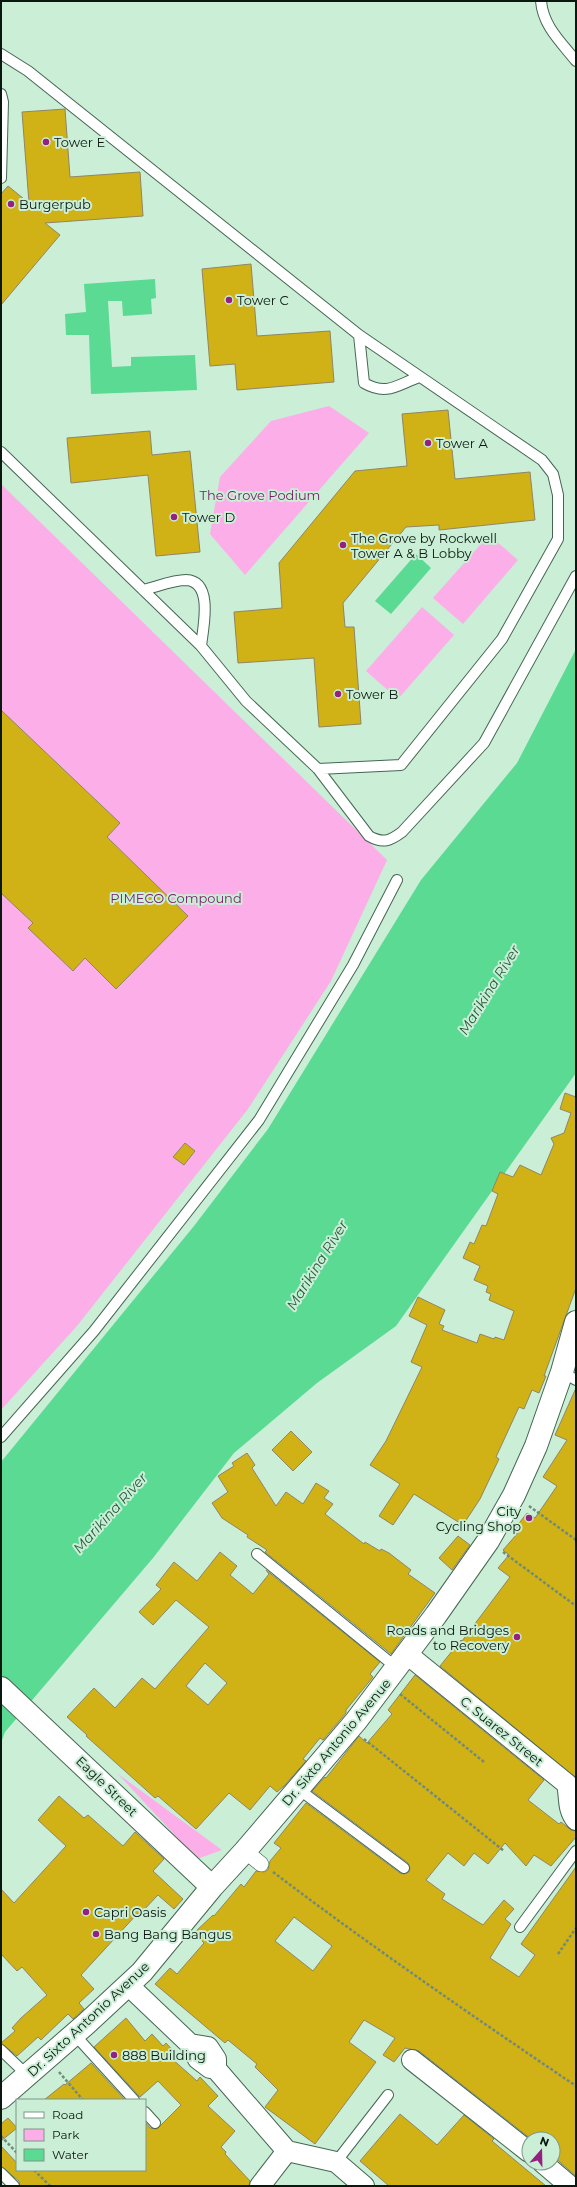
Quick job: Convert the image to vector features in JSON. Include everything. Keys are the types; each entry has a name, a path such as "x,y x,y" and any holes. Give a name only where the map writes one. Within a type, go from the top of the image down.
{"main road":[{"name":"Dr. Sixto Antonio Avenue","path":"1,2098 142,1972 212,1887 253,1857 297,1788 350,1727 397,1668 488,1541 514,1496 569,1376 576,1324"},
{"name":"Eagle Street","path":"1,1688 73,1754 212,1887"}],"street":[{"name":"C. Suarez Street","path":"397,1668 567,1784 572,1797 572,1815 576,1820"},
{"path":"128,1985 190,2044 208,2047 216,2059 216,2069 287,2151 336,2162 364,2186"},
{"path":"412,2060 521,2146"},
{"path":"260,2186 287,2151"},
{"path":"552,2171 570,2186"}],"lane":[{"path":"541,1 542,14 548,27 576,61"},
{"path":"1,54 28,71 360,335 419,377 542,460 553,474 558,495 558,539 502,639 401,765 318,769"},
{"path":"1,94 3,110 1,178"},
{"path":"360,335 364,383 376,389 385,390 419,377"},
{"path":"1,452 201,646 246,701 318,769 369,836 379,842 390,840 402,832 484,743 576,576"},
{"path":"143,590 187,580 200,587 206,600 201,646"},
{"path":"1,1437 94,1331 259,1120 349,971 397,880"},
{"path":"257,1554 397,1668"},
{"path":"297,1788 404,1868"},
{"path":"520,1927 576,1852"},
{"path":"74,2034 133,2099"},
{"path":"1,2050 27,2075"},
{"path":"336,2162 388,2095"},
{"path":"146,2113 156,2123"},
{"path":"1,2173 14,2186"}],"path":[{"path":"514,1496 576,1540"},
{"path":"488,1541 576,1606"},
{"path":"397,1668 484,1762"},
{"path":"350,1727 504,1851"},
{"path":"253,1857 424,1984 481,2023 530,2053 576,2086"},
{"path":"558,1954 576,1928"},
{"path":"46,2058 82,2099"},
{"path":"1,2136 16,2152"},
{"path":"35,2171 50,2186"}],"green space":[{"name":"The Grove Podium","path":"329,406 369,433 245,575 210,534 220,477 271,421"},
{"name":"PIMECO Compound","path":"1,484 387,860 331,981 248,1109 77,1326 1,1410"},
{"path":"489,535 518,560 463,624 433,598"},
{"path":"422,607 454,635 398,699 366,671"},
{"path":"118,1774 222,1850 197,1859"}],"water":[{"path":"155,279 156,298 151,299 152,314 123,316 122,301 108,301 112,367 131,366 131,357 195,355 197,390 91,394 89,335 66,335 65,314 86,312 84,284"},
{"path":"416,554 431,568 391,614 375,601"},
{"name":"Marikina River","path":"576,649 576,1073 396,1326 317,1383 234,1453 153,1558 5,1732 1,1743 1,1462 194,1226 268,1129 421,880 517,763"}],"building":[{"name":"Tower E","path":"65,109 70,177 140,172 143,216 45,223 60,235 1,305 1,194 8,186 29,203 22,112"},
{"name":"Tower C","path":"251,264 257,336 330,331 334,382 237,390 235,364 210,366 202,269"},
{"path":"448,410 455,479 530,472 535,520 439,530 439,525 406,527 343,603 345,627 354,627 361,724 319,727 314,658 238,663 234,612 282,608 279,563 355,471 407,466 402,414"},
{"name":"Tower D","path":"150,431 152,455 190,451 200,552 156,556 148,475 71,483 67,438"},
{"path":"1,710 120,823 107,837 188,916 116,989 85,958 73,971 28,928 33,923 1,893"},
{"path":"565,1093 576,1097 576,1288 544,1376 546,1376 539,1393 532,1390 524,1409 519,1407 496,1457 499,1459 480,1499 463,1525 414,1494 393,1525 379,1516 400,1484 370,1465 386,1441 422,1367 411,1362 427,1325 409,1316 418,1297 445,1310 439,1324 444,1326 442,1330 477,1343 480,1334 494,1339 495,1337 504,1340 514,1311 489,1300 491,1294 486,1292 488,1286 474,1280 480,1266 463,1258 470,1242 474,1244 482,1225 486,1226 498,1194 492,1191 500,1172 513,1177 520,1165 541,1175 554,1144 551,1138 564,1133 571,1113 560,1109"},
{"path":"185,1143 195,1151 184,1165 173,1157"},
{"path":"576,1388 576,1778 440,1666 461,1640 462,1641 510,1577 498,1568 509,1555 503,1550 517,1534 513,1531 527,1513 535,1518 557,1486 543,1477 567,1440 555,1435"},
{"path":"291,1431 312,1452 293,1471 272,1450"},
{"path":"247,1453 255,1465 252,1468 276,1506 286,1492 303,1504 316,1483 329,1491 324,1498 333,1504 325,1514 364,1544 365,1542 380,1551 381,1549 389,1553 411,1570 408,1574 435,1593 391,1654 265,1552 267,1550 247,1537 248,1535 222,1518 212,1503 228,1492 218,1476 234,1466 232,1463"},
{"path":"458,1536 470,1545 452,1570 439,1558"},
{"path":"220,1552 237,1566 230,1575 253,1594 269,1574 266,1570 380,1662 370,1674 373,1677 346,1710 346,1713 323,1740 320,1738 303,1759 306,1761 284,1786 277,1792 270,1786 250,1810 229,1793 196,1829 158,1796 155,1798 67,1717 94,1688 115,1708 142,1678 155,1689 209,1627 176,1600 153,1625 139,1612 161,1589 156,1585 174,1562 197,1581","holes":["205,1663 227,1683 208,1705 186,1686"]},
{"path":"415,1675 544,1780 528,1800 559,1824 561,1822 571,1830 576,1831 576,1837 551,1866 534,1855 526,1866 505,1843 488,1864 474,1853 464,1866 448,1853 426,1880 445,1894 442,1899 483,1925 504,1900 514,1909 505,1919 511,1924 490,1958 519,1977 535,1955 521,1944 576,1867 576,2176 561,2163 561,2131 521,2131 419,2051 405,2048 394,2062 383,2055 395,2038 364,2020 349,2042 376,2062 315,2144 265,2107 278,2090 255,2067 257,2064 228,2040 225,2043 155,1984 170,1968 177,1974 204,1943 194,1933 213,1915 214,1916 241,1884 244,1887 256,1871 264,1872 268,1870 270,1861 281,1848 274,1843 306,1803 400,1873 404,1874 409,1872 410,1868 408,1863 312,1791 325,1777 326,1778 359,1736 367,1743 392,1714 388,1710","holes":["294,1917 332,1946 313,1971 275,1941"]},
{"path":"59,1796 84,1818 88,1815 123,1846 135,1832 164,1859 153,1871 183,1899 174,1909 158,1895 140,1914 138,1913 81,1975 94,1989 79,2003 84,2009 73,2019 68,2014 41,2040 38,2037 17,2056 1,2043 15,2031 12,2028 21,2018 47,1995 22,1967 17,1971 1,1954 1,1889 14,1903 66,1846 38,1820"},
{"path":"126,2018 145,2041 152,2034 163,2046 166,2043 176,2054 171,2058 197,2081 200,2077 218,2096 208,2106 235,2131 221,2147 226,2152 225,2154 250,2181 249,2186 20,2186 19,2181 1,2166 1,2146 16,2162 16,2171 146,2171 146,2123 150,2128 157,2129 181,2105 158,2081 140,2097 94,2047"},
{"path":"91,2063 124,2099 45,2099 64,2084 65,2085"},
{"path":"400,2114 437,2145 464,2115 494,2139 492,2141 521,2165 521,2171 528,2171 546,2186 389,2186 360,2161"},
{"path":"8,2118 16,2129 1,2141 1,2124"}],"place":[{"name":"Tower E","path":"46,142"},
{"name":"Burgerpub","path":"11,204"},
{"name":"Tower C","path":"229,300"},
{"name":"Tower A","path":"428,443"},
{"name":"Tower D","path":"174,517"},
{"name":"The Grove by Rockwell Tower A & B Lobby","path":"343,545"},
{"name":"Tower B","path":"338,694"},
{"name":"City Cycling Shop","path":"529,1518"},
{"name":"Roads and Bridges to Recovery","path":"517,1637"},
{"name":"Capri Oasis","path":"86,1912"},
{"name":"Bang Bang Bangus","path":"96,1934"},
{"name":"888 Building","path":"114,2055"}]}
